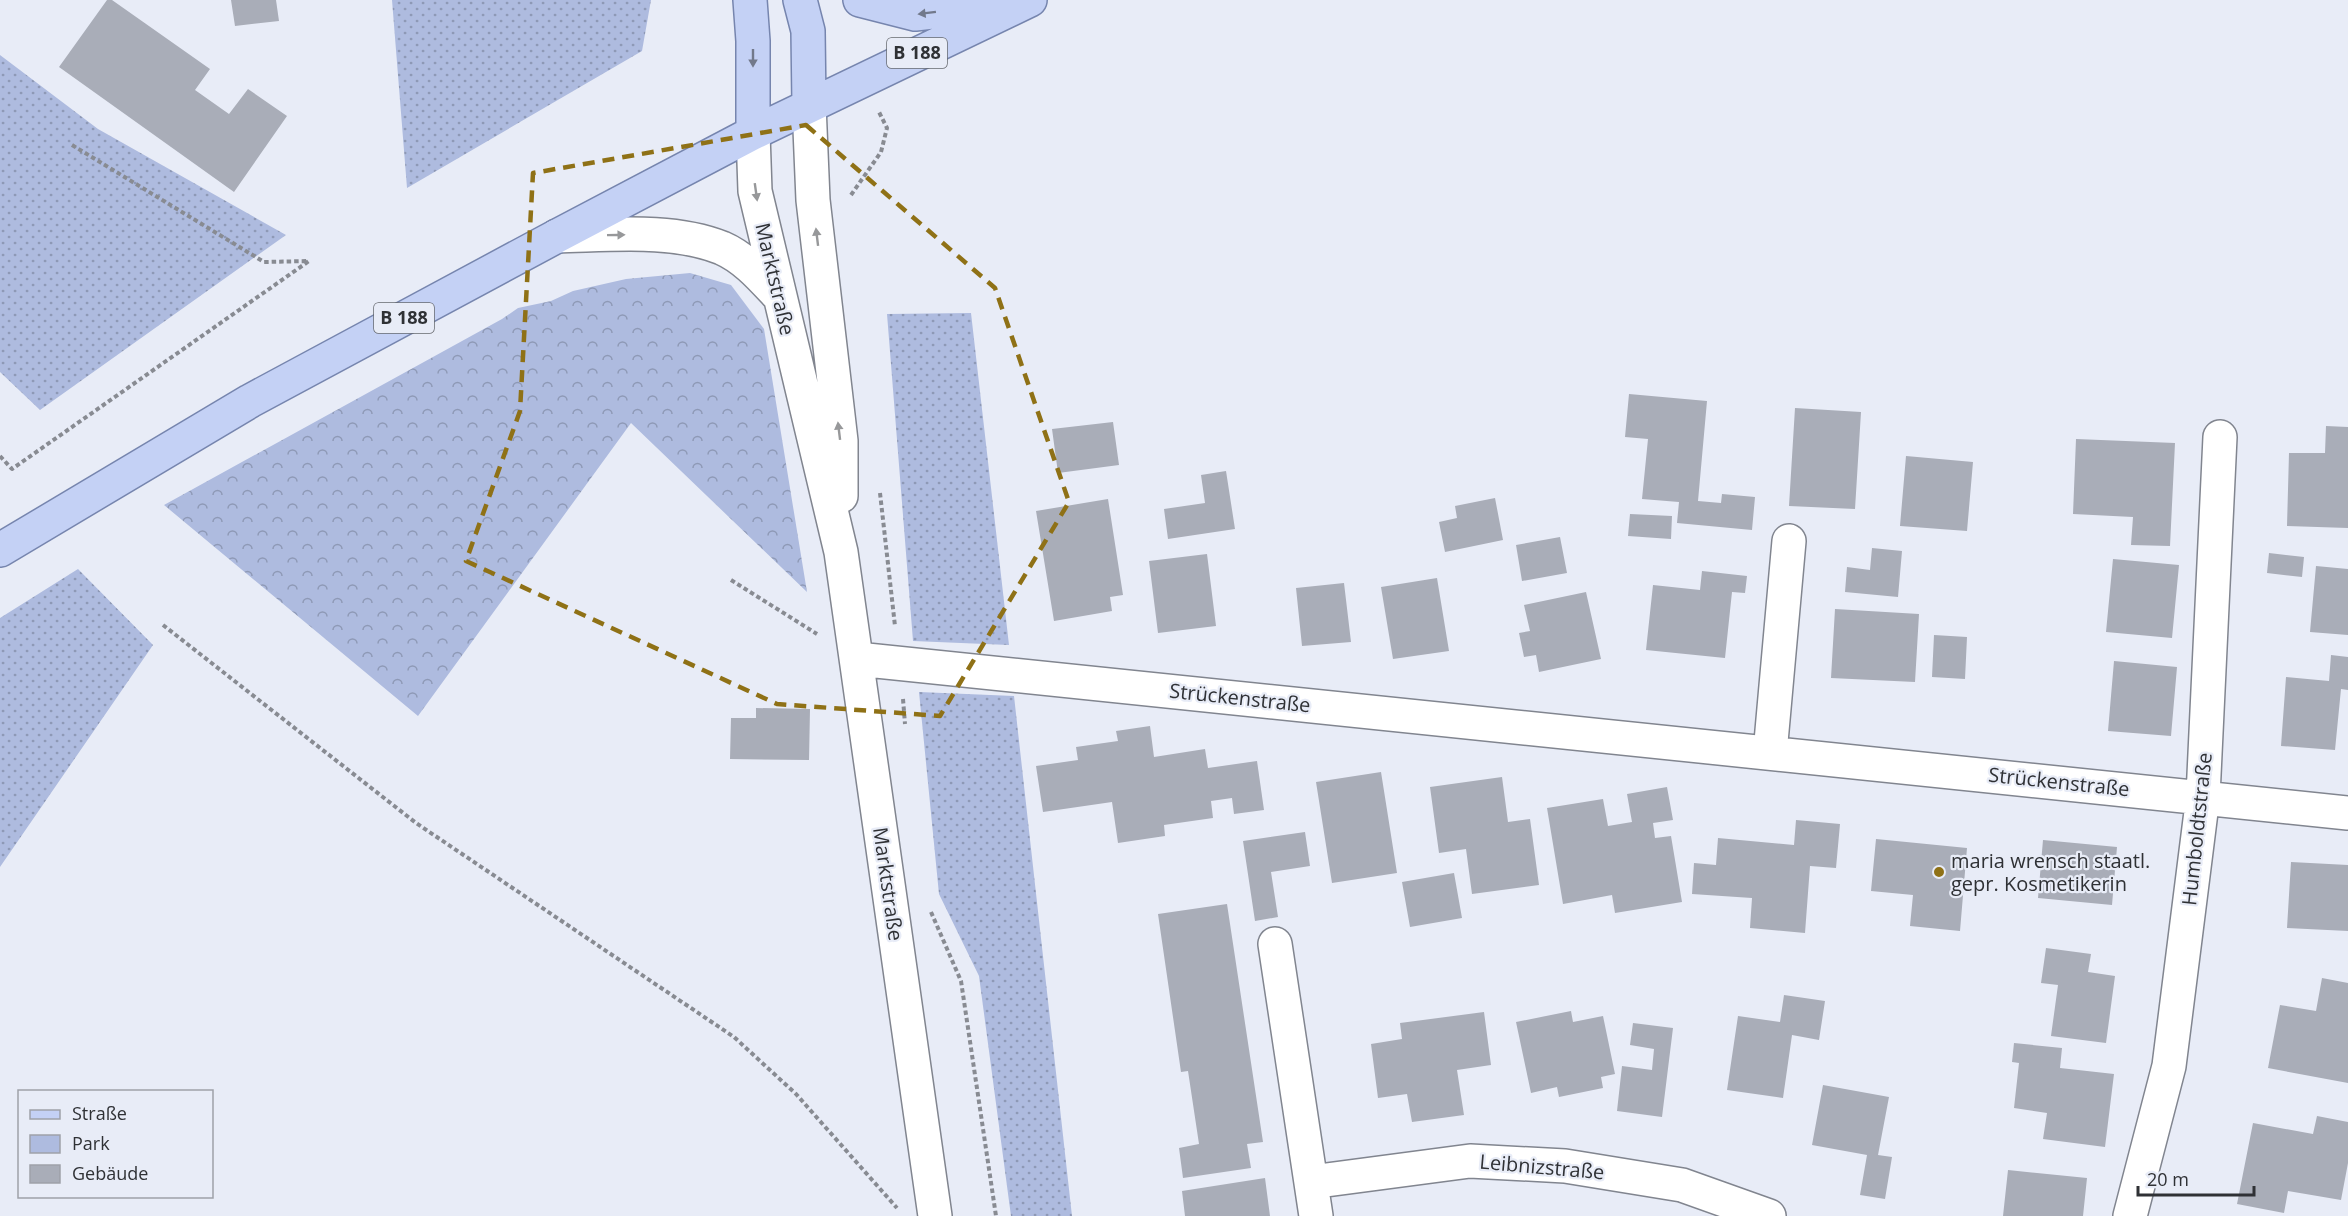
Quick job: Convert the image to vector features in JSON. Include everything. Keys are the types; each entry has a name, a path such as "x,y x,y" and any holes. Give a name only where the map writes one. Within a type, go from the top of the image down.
{"main road":[{"name":"Marktstraße","path":"750,0 753,41 753,133"},
{"name":"Marktstraße","path":"800,0 808,31 808,105"},
{"path":"860,0 915,14 1028,1"},
{"name":"B 188","path":"0,550 250,400 557,236 808,105 1028,1"}],"street":[{"name":"Marktstraße","path":"808,105 813,200 841,441 841,552"},
{"name":"Marktstraße","path":"753,133 755,191 841,552 935,1216"},
{"path":"557,236 640,235 690,238 724,249 753,268 778,295"},
{"name":"Humboldtstraße","path":"2130,1216 2169,1066 2203,796 2220,437"},
{"path":"1770,753 1788,541"},
{"name":"Strückenstraße","path":"857,659 2203,796 2348,813"},
{"path":"1275,944 1316,1216"},
{"name":"Leibnizstraße","path":"1311,1182 1470,1161 1565,1166 1682,1185 1769,1216"}],"path":[{"path":"0,456 12,469 309,261 264,262 72,146"},
{"path":"731,580 857,659"},
{"path":"163,625 416,823 734,1037 796,1094 903,1216"},
{"path":"930,910 961,981 996,1216"}],"highlighted area":[{"path":"806,125 995,288 1069,502 940,716 777,704 466,561 520,411 533,173"}],"green space":[{"path":"392,0 651,0 642,51 407,188"},
{"path":"0,55 98,129 286,235 40,410 0,372"},
{"path":"690,273 731,285 764,329 807,592 631,423 418,716 164,505 502,319 518,308 551,301 573,291 626,279"},
{"path":"971,313 1009,645 913,641 887,314"},
{"path":"78,569 153,645 0,867 0,618"},
{"path":"919,692 1014,696 1072,1216 1011,1216 979,976 939,894"}],"building":[{"path":"107,0 112,0 210,69 195,90 229,114 248,89 287,116 234,192 59,67"},
{"path":"231,0 276,0 279,21 235,26"},
{"path":"1629,394 1707,401 1698,501 1721,503 1722,494 1755,497 1752,530 1677,523 1679,502 1642,499 1648,439 1625,437"},
{"path":"1795,408 1861,412 1855,509 1789,506"},
{"path":"1113,422 1119,465 1058,473 1052,429"},
{"path":"2326,426 2348,427 2348,528 2287,526 2289,453 2325,453"},
{"path":"2076,439 2175,443 2170,546 2131,545 2133,517 2073,514"},
{"path":"1906,456 1973,462 1967,531 1900,526"},
{"path":"1226,471 1235,529 1168,539 1164,509 1205,503 1201,475"},
{"path":"1495,498 1503,540 1445,552 1439,522 1457,518 1455,506"},
{"path":"1108,499 1123,595 1110,597 1112,611 1054,621 1036,511"},
{"path":"1630,514 1672,516 1671,539 1628,536"},
{"path":"1560,537 1567,573 1522,581 1516,545"},
{"path":"1872,548 1902,551 1898,597 1845,592 1847,567 1870,570"},
{"path":"2269,553 2304,557 2302,577 2267,573"},
{"path":"1207,554 1216,626 1158,633 1149,561"},
{"path":"2113,559 2179,565 2172,638 2106,632"},
{"path":"2316,566 2348,569 2348,635 2310,632"},
{"path":"1702,571 1747,576 1745,593 1732,592 1725,658 1646,650 1653,585 1700,590"},
{"path":"1437,578 1449,651 1393,659 1381,587"},
{"path":"1344,583 1351,642 1302,646 1296,588"},
{"path":"1586,592 1601,659 1539,672 1536,655 1524,657 1519,633 1530,631 1524,605"},
{"path":"1835,609 1919,614 1915,682 1831,678"},
{"path":"1934,635 1967,637 1965,679 1932,677"},
{"path":"2331,655 2348,657 2348,690 2341,689 2335,750 2281,746 2286,677 2329,681"},
{"path":"2114,661 2177,667 2171,736 2108,731"},
{"path":"756,708 810,709 809,760 730,759 731,718 756,718"},
{"path":"1150,726 1154,757 1205,749 1208,768 1257,761 1264,810 1234,814 1232,798 1211,801 1213,818 1164,825 1165,836 1118,843 1112,802 1043,812 1036,766 1078,760 1076,747 1118,741 1116,731"},
{"path":"1381,772 1397,873 1332,883 1316,782"},
{"path":"1502,777 1508,822 1530,819 1539,885 1472,894 1466,849 1439,853 1430,787"},
{"path":"1667,787 1673,820 1653,823 1655,838 1671,836 1682,902 1615,913 1612,895 1563,904 1547,808 1603,799 1608,826 1632,822 1627,794"},
{"path":"1796,820 1840,824 1836,868 1810,866 1805,933 1750,928 1752,898 1692,894 1694,863 1716,865 1718,838 1794,845"},
{"path":"1305,832 1310,866 1271,872 1278,917 1255,921 1243,841"},
{"path":"1876,839 1967,848 1960,931 1910,926 1913,895 1871,891"},
{"path":"2043,840 2117,847 2112,905 2038,898"},
{"path":"2291,862 2348,865 2348,931 2287,928"},
{"path":"1454,873 1462,918 1410,927 1402,882"},
{"path":"1227,904 1263,1142 1247,1144 1251,1168 1183,1178 1179,1148 1199,1144 1188,1071 1181,1072 1158,914"},
{"path":"2046,948 2091,954 2088,972 2115,976 2106,1043 2051,1036 2058,985 2041,983"},
{"path":"2322,978 2348,983 2348,1083 2268,1068 2280,1005 2316,1011"},
{"path":"1784,995 1825,1001 1819,1040 1792,1035 1783,1098 1727,1090 1738,1016 1780,1022"},
{"path":"1571,1011 1573,1022 1603,1016 1615,1074 1601,1077 1603,1088 1559,1097 1557,1087 1531,1093 1516,1022"},
{"path":"1484,1012 1491,1065 1457,1070 1464,1115 1412,1122 1407,1094 1378,1098 1371,1044 1402,1039 1400,1023"},
{"path":"1633,1023 1673,1028 1662,1117 1617,1111 1622,1066 1652,1070 1654,1049 1630,1045"},
{"path":"2014,1043 2062,1048 2060,1068 2114,1074 2105,1147 2043,1139 2047,1113 2014,1108 2019,1063 2012,1062"},
{"path":"1823,1085 1889,1097 1878,1155 1892,1157 1885,1199 1860,1195 1867,1155 1812,1145"},
{"path":"2317,1116 2348,1122 2348,1163 2341,1200 2288,1191 2284,1213 2237,1204 2253,1123 2313,1134"},
{"path":"2008,1170 2087,1178 2083,1216 2003,1216"},
{"path":"1265,1178 1270,1216 1185,1216 1182,1191"}],"place":[{"name":"maria wrensch staatl. gepr. Kosmetikerin","path":"1939,872"}]}
